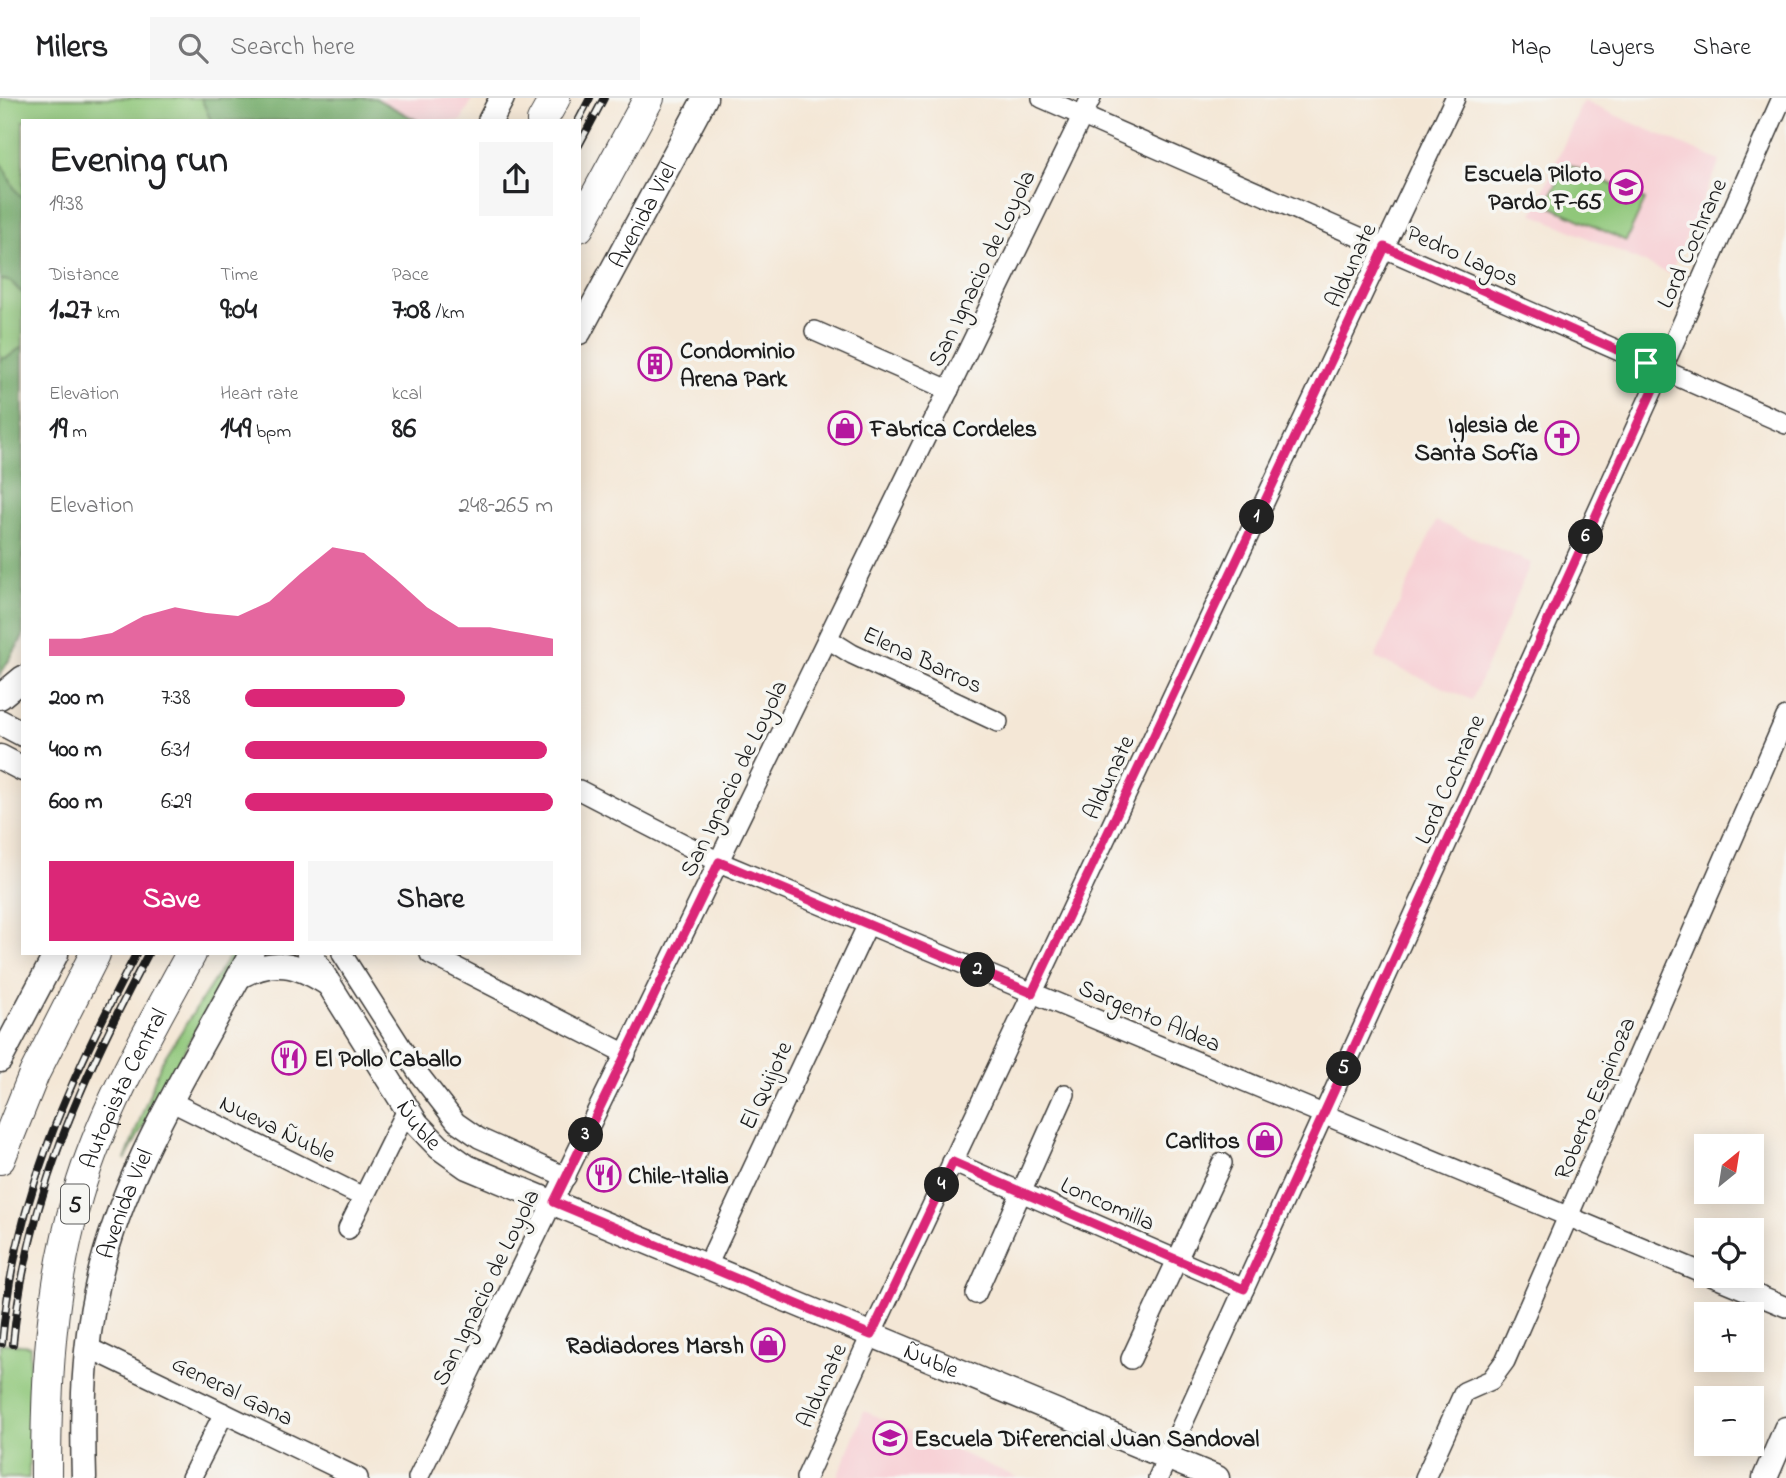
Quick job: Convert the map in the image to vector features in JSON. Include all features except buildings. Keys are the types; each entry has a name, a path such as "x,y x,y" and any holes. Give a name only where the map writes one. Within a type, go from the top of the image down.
{"highway":[{"path":"581,223 649,98"},
{"path":"604,181 669,98"},
{"path":"2,1151 44,1053 94,955"},
{"name":"Autopista Central","path":"46,1478 46,1402 52,1321 63,1255 79,1192 93,1150 118,1093 142,1042 190,955"}],"main road":[{"path":"491,119 502,98"},
{"name":"Avenida Viel","path":"581,328 705,98"},
{"path":"0,697 21,680"},
{"path":"0,722 21,733"},
{"path":"0,757 21,768"},
{"path":"0,1060 55,955"},
{"name":"Avenida Viel","path":"83,1478 82,1414 87,1347 97,1286 114,1226 138,1167 250,955"},
{"name":"Ñuble","path":"311,955 407,1110 426,1135 460,1163 871,1335 1163,1468 1217,1478"},
{"path":"240,976 259,966 279,964 302,969 329,985"},
{"path":"1765,1478 1786,1429"}],"street":[{"name":"Pedro Lagos","path":"1042,98 1087,106 1385,247 1786,424"},
{"name":"Aldunate","path":"806,1478 1455,98"},
{"name":"Lord Cochrane","path":"1163,1468 1662,370 1782,98"},
{"name":"San Ignacio de Loyola","path":"418,1478 1087,106"},
{"path":"815,331 949,390"},
{"name":"Elena Barros","path":"828,639 852,654 998,722"},
{"name":"Roberto Espinoza","path":"1425,1478 1464,1392 1491,1380 1501,1368 1570,1217 1786,717"},
{"name":"Sargento Aldea","path":"581,791 719,862 1694,1269"},
{"name":"El Quijote","path":"707,1266 868,924"},
{"name":"Ñuble","path":"343,955 418,1073 456,1122 479,1138 566,1177"},
{"path":"432,955 626,1054"},
{"path":"976,1294 1065,1094"},
{"name":"Nueva Ñuble","path":"172,1102 363,1197"},
{"path":"348,1229 407,1110"},
{"name":"Loncomilla","path":"953,1162 1244,1289"},
{"path":"1131,1359 1222,1163"},
{"name":"Sargento Aldea","path":"1740,1288 1786,1307"},
{"name":"General Gana","path":"87,1347 359,1478"},
{"path":"191,1478 223,1413"}],"shaded area":[{"path":"375,98 473,98 462,119 414,119"},
{"name":"Escuela Piloto Pardo F-65","path":"1583,101 1720,161 1670,274 1533,214"},
{"path":"1436,521 1531,563 1472,700 1375,658"},
{"name":"Escuela Diferencial Juan Sandoval","path":"864,1411 989,1465 1018,1478 837,1478"}],"green space":[{"path":"0,98 375,98 414,119 21,119 21,640 0,675"},
{"path":"201,98 375,98 414,119 210,119"},
{"path":"0,162 21,197 21,292 11,282 0,279"},
{"path":"1566,163 1645,200 1626,241 1547,205"},
{"path":"21,347 21,640 0,675 0,359"},
{"path":"230,955 236,955 125,1160 161,1063"},
{"path":"0,1343 30,1346 29,1478 0,1478"}],"railway":[{"path":"579,119 590,98"},
{"path":"581,141 604,98"},
{"path":"2,1343 8,1290 32,1190 68,1094 135,955"},
{"path":"13,1344 30,1240 44,1190 80,1094 147,955"}],"place":[{"name":"Escuela Piloto Pardo F-65","path":"1626,187"},
{"name":"Condominio Arena Park","path":"655,364"},
{"name":"Fabrica Cordeles","path":"845,428"},
{"name":"Iglesia de Santa Sofía","path":"1562,438"},
{"name":"El Pollo Caballo","path":"289,1058"},
{"name":"Carlitos","path":"1265,1140"},
{"name":"Chile-Italia","path":"604,1175"},
{"name":"Radiadores Marsh","path":"768,1345"},
{"name":"Escuela Diferencial Juan Sandoval","path":"890,1438"}],"route":[{"path":"1385,247 1646,363 1662,370 1244,1289 953,1162 871,1335 554,1202 719,862 1032,993 1385,247"}]}
